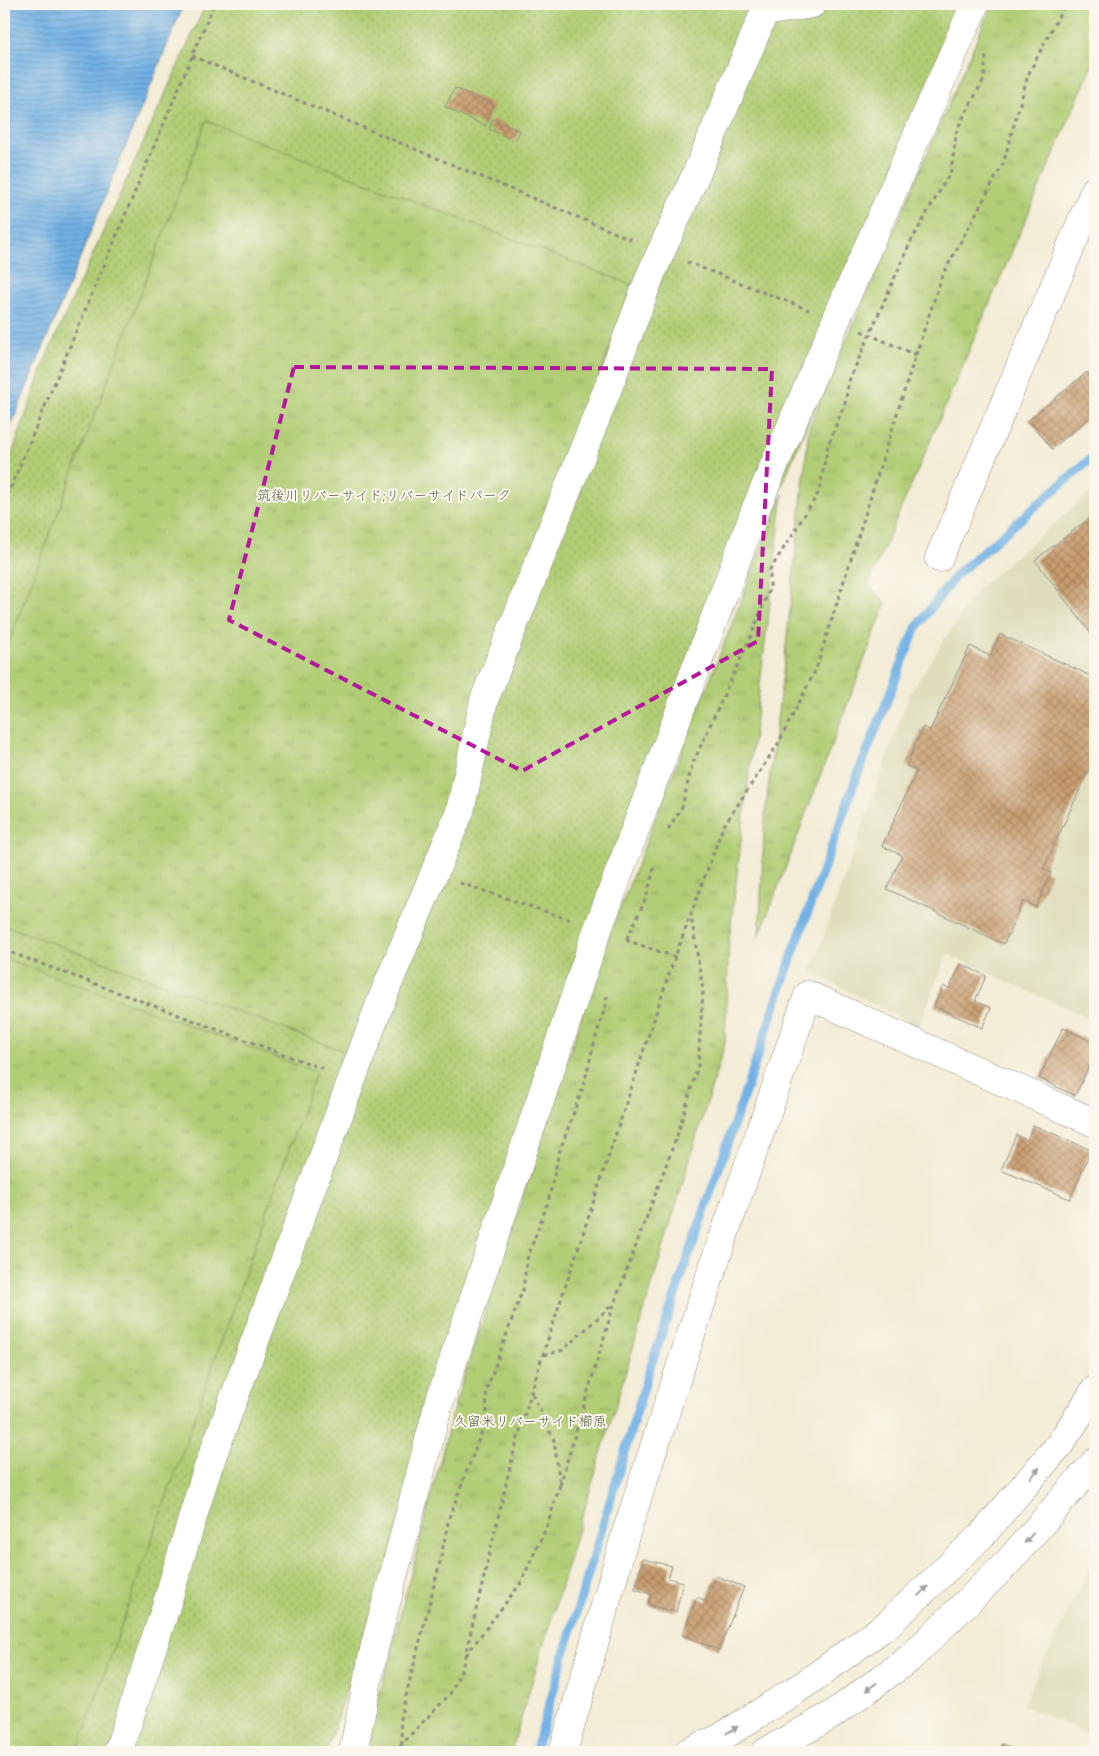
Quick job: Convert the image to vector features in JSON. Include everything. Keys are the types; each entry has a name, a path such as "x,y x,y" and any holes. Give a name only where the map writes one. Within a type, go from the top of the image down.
{"street":[{"path":"118,1752 163,1616 206,1472 382,1001 460,811 484,700 661,252 767,8 812,4"},
{"path":"353,1752 375,1645 438,1406 598,929 756,508 836,320 975,4"},
{"path":"939,558 1095,190"},
{"path":"564,1752 629,1523 715,1261 808,995 1095,1123"},
{"path":"688,1752 720,1738 805,1684 888,1624 982,1535 1060,1444 1095,1390"},
{"path":"766,1752 832,1715 910,1658 1008,1562 1095,1462"}],"path":[{"path":"4,503 214,4"},
{"path":"394,1752 450,1694 462,1669 513,1454 543,1355 675,957 723,827 778,744 816,669 942,276 1003,164 1028,75 1065,4"},
{"path":"664,836 682,807 692,765 751,636 770,588 770,570 819,492 828,445 846,403 849,381 910,243 951,171 957,129 984,79 986,51"},
{"path":"192,56 661,252 836,320"},
{"path":"871,334 916,355"},
{"path":"622,947 646,898 655,861"},
{"path":"434,874 598,929"},
{"path":"464,1657 520,1584 547,1526 614,1304 677,1136 698,1066 703,990 691,914"},
{"path":"626,940 675,957"},
{"path":"4,950 325,1070 345,1100"},
{"path":"402,1744 400,1719 440,1562 449,1518 488,1418 486,1391 523,1289 527,1260 548,1202 559,1153 584,1087 606,1004 608,986"},
{"path":"543,1355 563,1350 614,1304"},
{"path":"532,1393 554,1440 560,1485"}],"highlighted area":[{"path":"294,367 772,369 758,641 522,771 229,620"}],"shaded area":[{"path":"1095,488 1095,1021 947,954 919,1027 811,972 910,693 976,591"},
{"path":"1095,1557 1095,1737 1022,1705"}],"green space":[{"name":"筑後川リバーサイド;リバーサイドパーク","path":"206,4 979,4 580,979 326,1752 4,1752 4,477 45,360"},
{"path":"992,4 1095,4 1095,59 868,585 886,603 759,937 765,814 784,665 809,427"},
{"path":"206,121 632,285 357,1056 4,925 4,655"},
{"name":"久留米リバーサイド櫛原","path":"783,494 729,940 725,1043 511,1752 374,1752 368,1739 455,1404 602,954"},
{"path":"4,958 316,1072 77,1752 4,1752"}],"water":[{"path":"4,4 184,4 4,443"}],"building":[{"path":"455,88 494,105 485,126 445,107"},
{"path":"493,119 520,131 515,141 489,129"},
{"path":"1087,372 1095,382 1095,413 1052,449 1029,420"},
{"path":"1095,514 1095,639 1035,560"},
{"path":"1000,634 1095,678 1095,757 1043,869 1051,873 1036,907 1023,901 1004,944 887,889 902,855 882,846 917,771 906,766 923,727 930,730 970,646 990,656"},
{"path":"961,964 986,976 975,1001 991,1008 982,1028 934,1006 943,986 949,989"},
{"path":"1063,1028 1095,1043 1095,1054 1075,1096 1039,1078"},
{"path":"1033,1125 1091,1150 1070,1199 1001,1170 1016,1135 1027,1140"},
{"path":"643,1559 672,1566 668,1578 683,1582 676,1612 648,1605 651,1594 635,1589"},
{"path":"716,1576 744,1587 719,1650 682,1635 697,1597 706,1601"},
{"path":"1002,1744 1019,1752 998,1752"}],"waterway":[{"path":"535,1752 647,1377 792,956 854,784 916,628 956,575 1095,455"}]}
